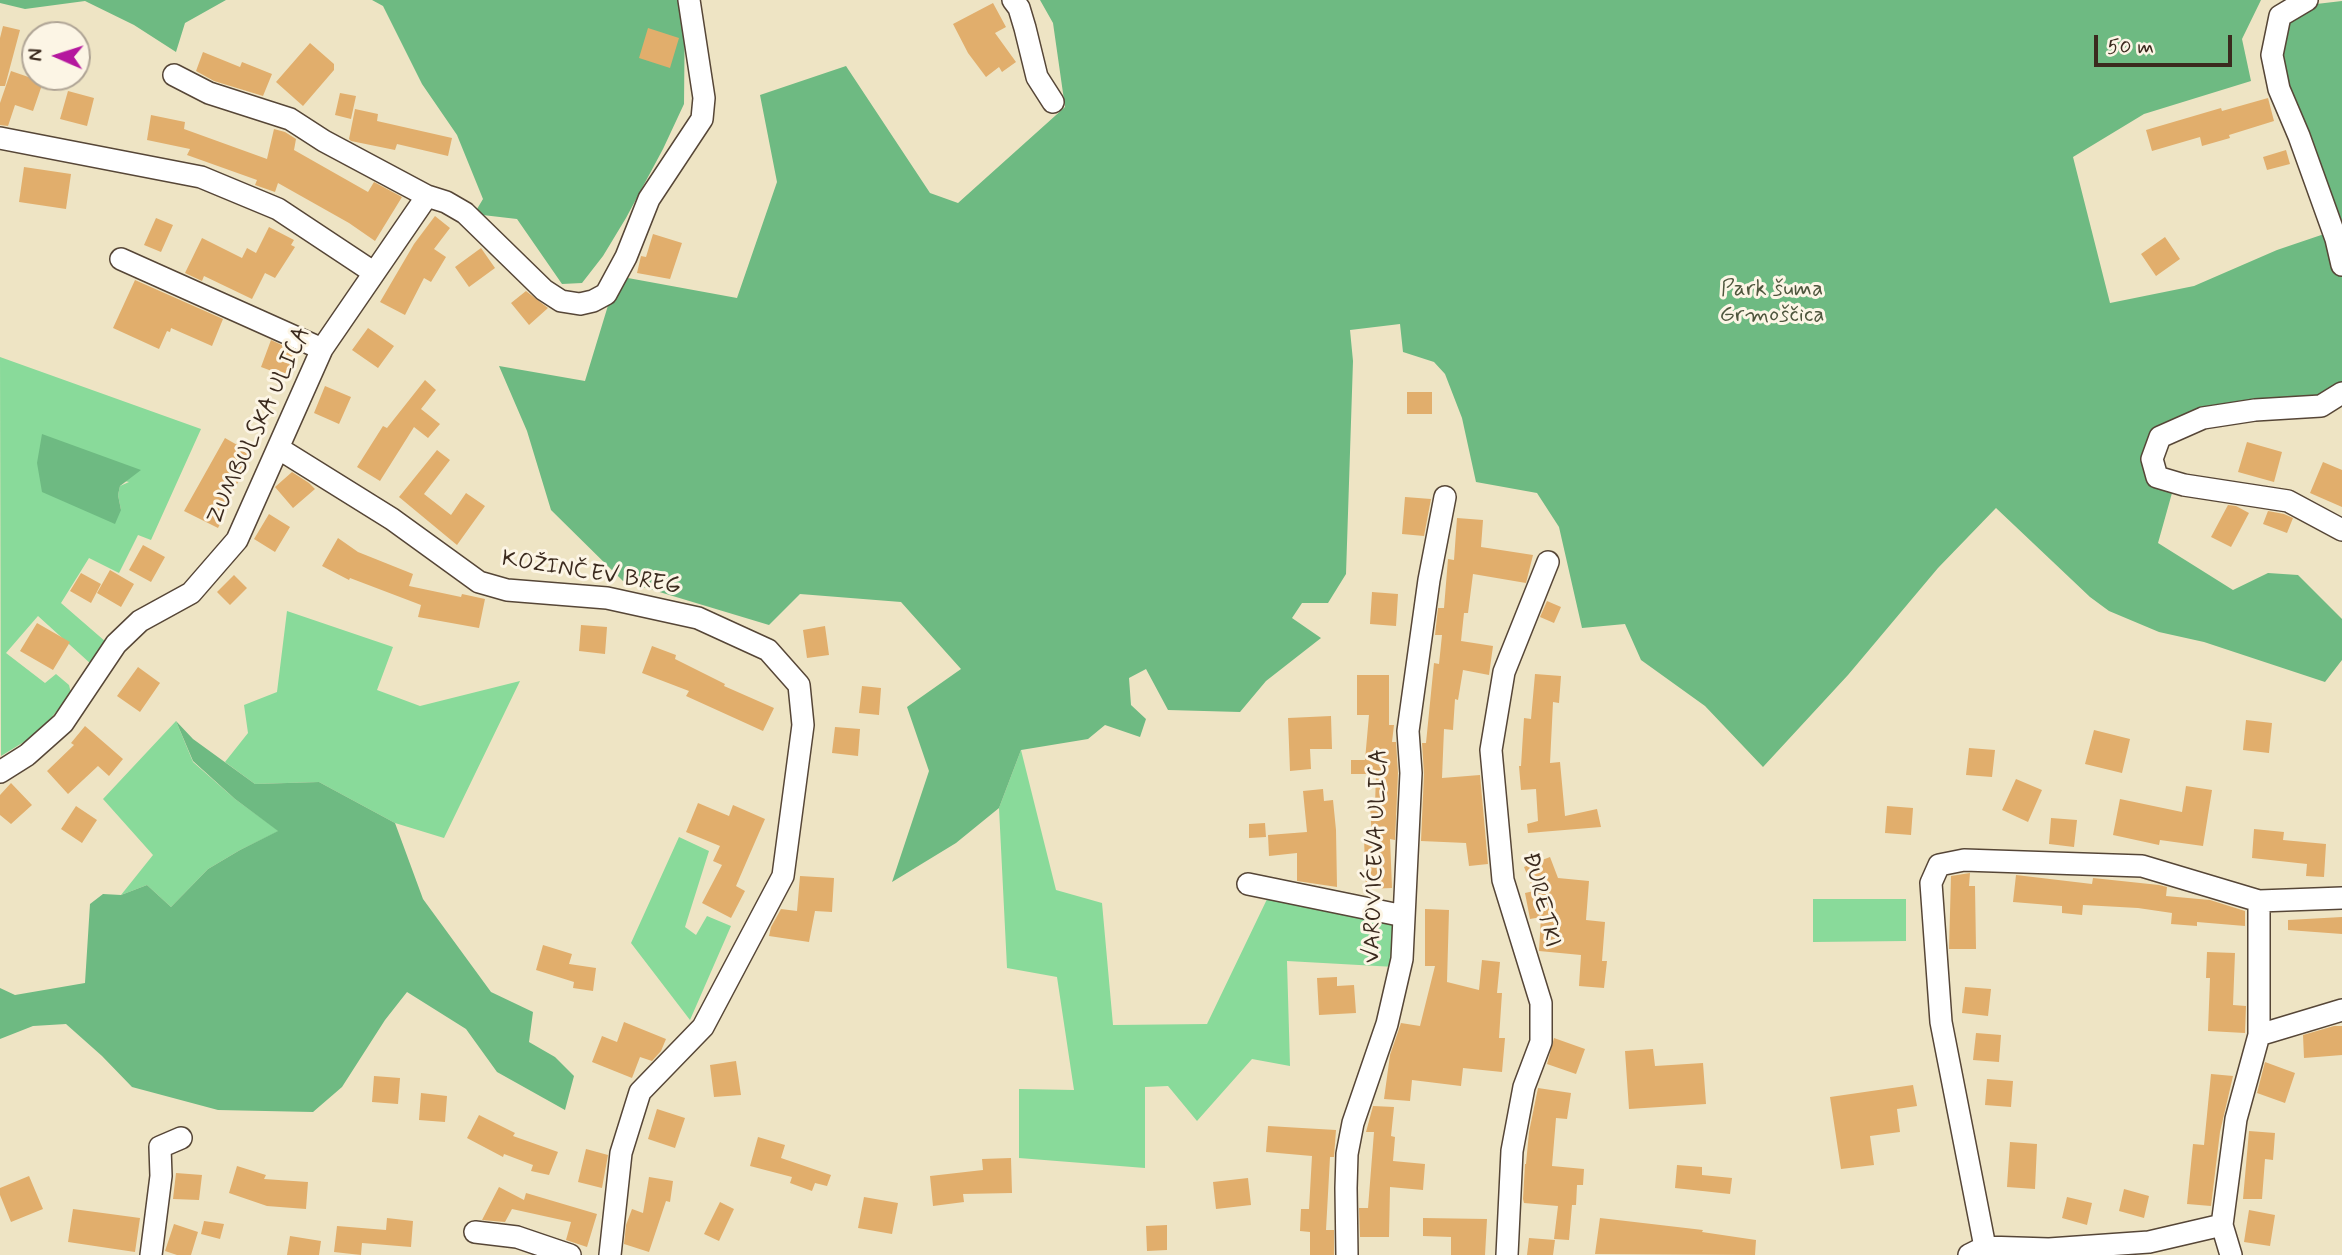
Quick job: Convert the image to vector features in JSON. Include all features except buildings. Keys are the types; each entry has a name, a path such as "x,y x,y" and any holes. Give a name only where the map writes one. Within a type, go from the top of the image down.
{"street":[{"path":"174,75 209,93 290,119 324,141 427,196 446,202 465,213 544,290 561,301 580,304 606,294 626,257 649,199 702,119 705,98 689,0"},
{"path":"1013,0 1019,8 1037,77 1053,102"},
{"path":"2307,0 2280,16 2272,55 2279,89 2336,239 2342,265"},
{"path":"0,138 201,177 278,209 373,272"},
{"name":"ZUMBULSKA ULICA","path":"0,772 27,754 63,723 116,644 140,621 191,593 237,540 322,349 427,196"},
{"path":"121,259 322,349"},
{"path":"2342,393 2321,406 2203,418 2160,437 2152,460 2157,477 2184,485 2288,501 2342,530"},
{"name":"KOŽINČEV BREG","path":"278,448 392,519 479,582 507,590 607,598 698,618 768,650 799,685 803,725 783,876 702,1027 640,1092 621,1153 610,1255"},
{"name":"VAROVIĆEVA ULICA","path":"1347,1255 1348,1154 1353,1124 1387,1024 1402,959 1410,774 1408,731 1429,580 1445,497"},
{"name":"ĐURETKI","path":"1507,1255 1512,1151 1524,1087 1541,1042 1541,1003 1503,880 1491,750 1504,672 1548,562"},
{"path":"2222,1225 2149,1242 1977,1251 1941,1022 1931,883 1939,865 1964,860 2142,866 2259,901 2342,898"},
{"path":"1248,884 1404,916"},
{"path":"2231,1255 2222,1225 2236,1119 2259,1035 2259,901"},
{"path":"2259,1035 2342,1010"},
{"path":"151,1255 161,1176 160,1147 181,1138"},
{"path":"475,1232 517,1237 569,1255"}],"green space":[{"path":"0,0 226,0 185,23 176,52 134,25 85,1 25,9 0,3"},
{"path":"372,0 685,0 684,104 626,218 603,256 582,283 562,284 517,219 474,214 483,199 457,135 422,84 383,6"},
{"name":"Park šuma Grmoščica","path":"1040,0 2261,0 2242,39 2251,81 2144,114 2073,157 2110,303 2194,286 2277,250 2336,230 2278,68 2282,8 2342,1 2342,387 2332,393 2170,424 2152,482 2172,493 2158,543 2233,590 2268,573 2298,575 2342,619 2342,660 2325,682 2204,642 2159,632 2109,611 2090,597 1996,508 1938,568 1848,675 1763,767 1705,706 1641,660 1625,624 1582,628 1559,527 1537,493 1476,482 1462,418 1445,374 1434,362 1403,352 1400,324 1350,330 1353,361 1346,574 1328,603 1302,603 1292,618 1321,638 1266,681 1240,712 1168,710 1146,669 1129,678 1131,705 1146,719 1140,737 1105,725 1088,739 1021,750 999,808 956,843 892,882 929,771 907,707 961,669 901,602 800,594 769,625 623,581 551,510 527,431 499,366 585,381 617,276 737,298 777,182 760,95 846,66 930,193 958,203 1065,107 1053,23"},
{"path":"0,357 201,429 151,540 138,535 119,573 89,558 61,603 106,642 91,664 38,616 6,653 45,683 56,674 69,685 71,693 40,732 1,756","holes":["37,463 129,482 120,486 118,495 121,510"]},
{"path":"42,434 141,470 120,486 118,495 121,510 115,524 42,492 37,463"},
{"path":"287,611 393,647 377,690 420,706 520,681 444,838 395,823 319,782 255,784 225,762 248,733 244,705 277,692"},
{"path":"176,721 193,762 235,799 279,831 208,869 171,907 147,885 121,895 153,855 103,799"},
{"path":"176,721 193,739 255,784 319,782 395,823 423,899 491,992 533,1012 529,1042 555,1057 574,1076 565,1110 497,1072 466,1029 407,992 385,1020 342,1087 313,1112 218,1110 132,1087 66,1024 33,1026 0,1039 0,988 15,995 85,983 90,904 103,894 121,895 147,885 171,907 208,869 278,831 235,799 193,761"},
{"path":"1021,750 1056,890 1102,903 1113,1025 1207,1024 1269,895 1393,918 1395,967 1287,961 1290,1066 1252,1059 1197,1121 1168,1086 1145,1087 1145,1168 1019,1158 1019,1089 1074,1090 1057,977 1007,968 999,808"},
{"path":"679,837 709,851 685,927 696,935 707,916 731,926 690,1020 631,943"},
{"path":"1813,899 1906,899 1906,941 1813,942"}]}
